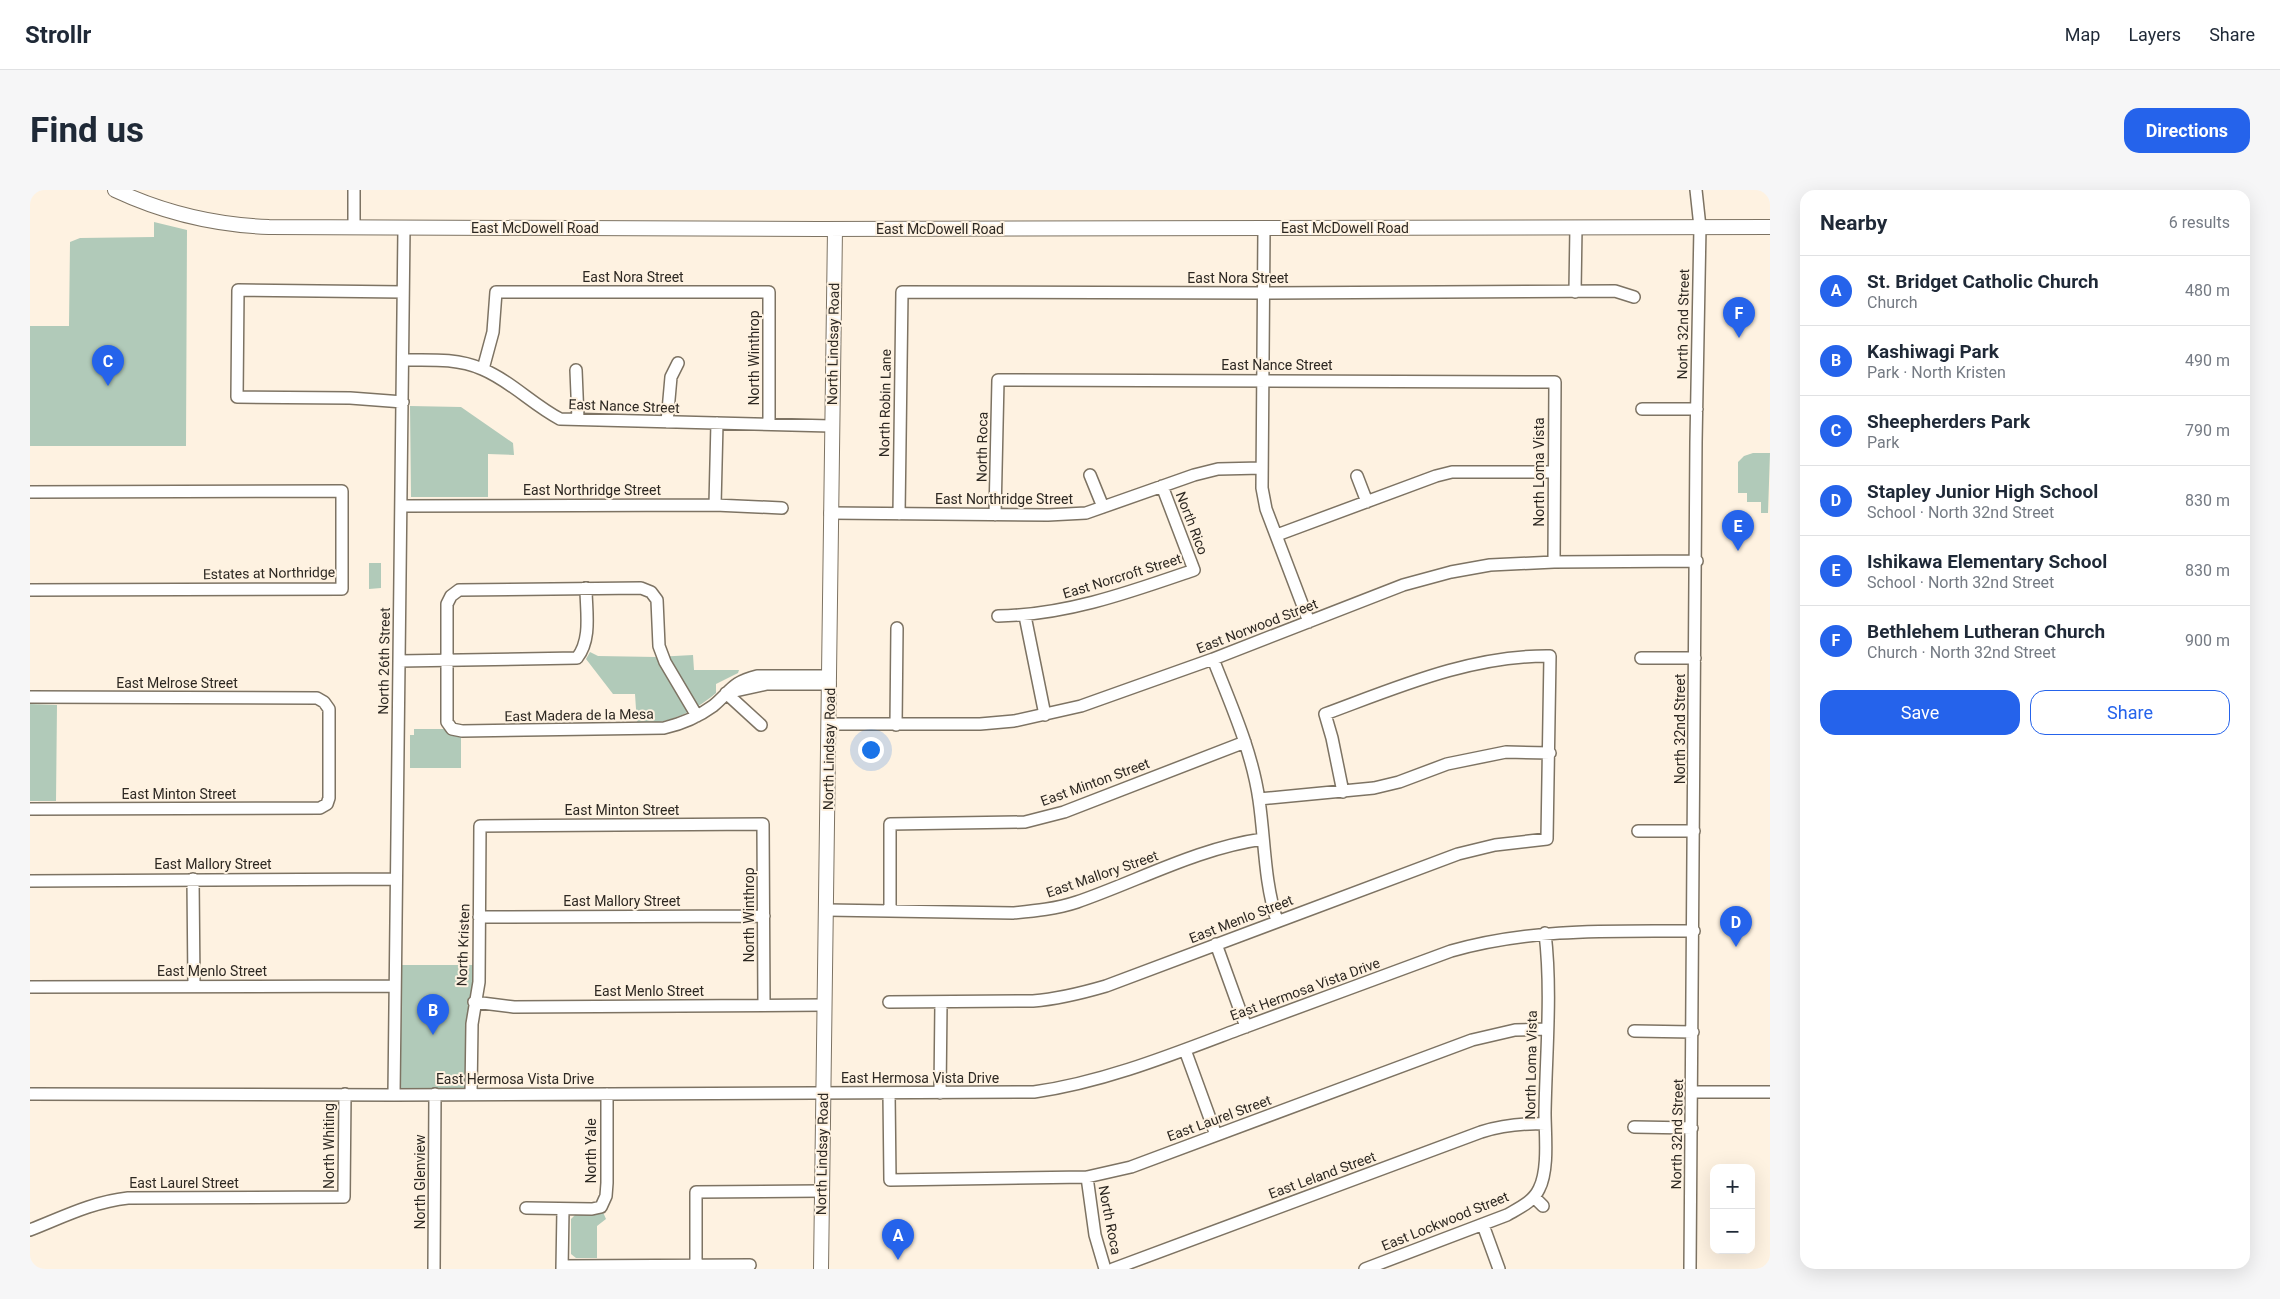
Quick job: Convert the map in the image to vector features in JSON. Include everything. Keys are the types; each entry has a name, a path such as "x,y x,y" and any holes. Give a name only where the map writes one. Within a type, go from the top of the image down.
{"main road":[{"name":"East McDowell Road","path":"115,190 172,212 225,224 269,227 835,229 1770,227"},
{"name":"North Lindsay Road","path":"821,1269 835,229"}],"street":[{"path":"354,190 354,227"},
{"name":"North 32nd Street","path":"1690,1269 1700,227 1696,190"},
{"path":"1575,292 1576,227"},
{"name":"North 26th Street","path":"394,1095 404,228"},
{"path":"1264,228 1262,488 1266,509 1309,622"},
{"path":"403,292 238,290 237,397 350,398 403,402"},
{"name":"East Nora Street","path":"902,292 1264,293 1615,291 1634,297"},
{"name":"East Nora Street","path":"483,369 493,332 496,292 769,292"},
{"name":"North Winthrop","path":"769,292 769,424"},
{"name":"North Robin Lane","path":"899,514 902,292"},
{"name":"East Nance Street","path":"403,360 461,362 483,369 560,419 831,426"},
{"path":"667,422 671,377 678,363"},
{"path":"576,370 578,419"},
{"name":"East Nance Street","path":"998,380 1555,382"},
{"name":"North Roca","path":"995,515 998,380"},
{"name":"North Loma Vista","path":"1554,562 1555,382"},
{"path":"1642,409 1697,410"},
{"path":"715,505 717,424"},
{"name":"East Northridge Street","path":"830,513 995,515 1066,515 1086,513 1162,486 1218,469 1262,468"},
{"path":"1277,535 1452,472 1554,472"},
{"path":"1090,475 1103,507"},
{"path":"1357,476 1367,502"},
{"name":"North Rico","path":"1162,486 1194,570"},
{"name":"Estates at Northridge","path":"30,492 342,491 342,589 30,590"},
{"name":"East Northridge Street","path":"402,506 715,505 782,508"},
{"name":"East Norwood Street","path":"829,724 980,724 1014,721 1046,715 1081,706 1214,659 1403,585 1451,572 1490,565 1554,562 1697,561"},
{"name":"East Norcroft Street","path":"998,616 1025,616 1072,609 1122,595 1194,570"},
{"path":"399,661 577,658 584,649 586,640 586,588"},
{"path":"448,661 448,604 451,596 459,590 641,588 651,592 657,600 659,646 665,662 697,716"},
{"path":"1025,616 1046,715"},
{"path":"896,725 897,628"},
{"path":"1259,799 1343,792 1374,788 1399,782 1447,764 1506,752 1550,753 1550,656 1524,656 1487,660 1443,671 1325,714 1343,792"},
{"path":"1641,658 1696,658"},
{"path":"1214,659 1245,742 1259,799 1267,882 1277,920"},
{"name":"East Madera de la Mesa","path":"448,661 448,722 452,729 462,731 644,730 680,724 697,716 726,693 767,684 830,680"},
{"path":"726,693 761,725"},
{"name":"East Melrose Street","path":"30,697 317,698 324,702 329,709 327,804"},
{"name":"East Minton Street","path":"890,910 890,824 1025,822 1064,812 1245,742"},
{"name":"East Menlo Street","path":"889,1002 1033,1001 1068,996 1106,986 1277,920 1458,854 1495,845 1548,839 1550,753"},
{"name":"East Minton Street","path":"30,809 320,808 327,804"},
{"name":"North Winthrop","path":"764,824 764,1005"},
{"name":"East Minton Street","path":"480,826 764,824"},
{"name":"North Kristen","path":"471,1094 471,1046 474,1002 479,982 480,826"},
{"path":"1638,831 1694,831"},
{"name":"East Mallory Street","path":"827,910 1013,913 1040,911 1075,902 1226,846 1262,839"},
{"path":"193,879 194,986"},
{"name":"East Mallory Street","path":"30,881 396,879"},
{"name":"East Mallory Street","path":"479,917 764,916"},
{"name":"East Hermosa Vista Drive","path":"30,1094 394,1095 1034,1092 1068,1087 1185,1050 1451,951 1481,942 1545,933 1694,931"},
{"name":"North Loma Vista","path":"1534,1197 1540,1188 1543,1175 1548,1029 1548,960 1545,933"},
{"path":"1216,944 1246,1027"},
{"name":"East Menlo Street","path":"30,986 394,986"},
{"name":"East Menlo Street","path":"474,1002 514,1006 825,1005"},
{"path":"940,1093 941,1003"},
{"name":"East Laurel Street","path":"889,1093 890,1180 1087,1176 1131,1167 1472,1040 1506,1031 1548,1029"},
{"path":"1634,1031 1693,1032"},
{"path":"1185,1050 1216,1136"},
{"path":"1692,1092 1770,1092"},
{"name":"North Whiting","path":"344,1094 344,1197"},
{"name":"North Glenview","path":"434,1269 435,1094"},
{"name":"North Yale","path":"563,1209 592,1210 601,1207 606,1196 607,1094"},
{"name":"East Leland Street","path":"1113,1269 1480,1132 1521,1123 1545,1124"},
{"path":"1634,1128 1692,1128"},
{"name":"North Roca","path":"1087,1176 1095,1235 1105,1269"},
{"path":"696,1265 696,1192 821,1191"},
{"name":"East Laurel Street","path":"30,1230 81,1208 107,1200 128,1198 344,1197"},
{"path":"1534,1197 1543,1206"},
{"name":"East Lockwood Street","path":"1365,1269 1507,1215 1534,1197"},
{"path":"526,1208 563,1209 562,1268 750,1265"},
{"path":"1483,1225 1499,1269"}],"green space":[{"path":"154,222 187,230 186,446 30,446 30,326 69,326 70,242 80,238 154,237"},
{"path":"410,406 461,407 513,443 514,455 488,454 488,497 411,497"},
{"path":"1753,453 1770,453 1768,513 1761,513 1761,502 1747,502 1747,493 1738,493 1738,462 1744,456"},
{"path":"369,563 381,563 381,588 369,589"},
{"path":"590,652 598,656 656,657 693,655 694,670 739,670 738,673 716,684 716,693 689,712 659,722 637,724 635,694 613,694 586,659"},
{"path":"30,704 57,705 56,801 30,801"},
{"path":"414,729 446,729 452,735 461,737 461,768 410,768 410,735 414,735"},
{"path":"395,965 479,965 471,1094 394,1095"},
{"path":"602,1210 606,1219 597,1226 597,1258 576,1258 571,1254 571,1219 575,1215 592,1215"}],"place":[{"name":"Bethlehem Lutheran Church","path":"1739,338"},
{"name":"Sheepherders Park","path":"108,386"},
{"name":"Ishikawa Elementary School","path":"1738,551"},
{"name":"Stapley Junior High School","path":"1736,947"},
{"name":"Kashiwagi Park","path":"433,1035"},
{"name":"St. Bridget Catholic Church","path":"898,1260"}]}
